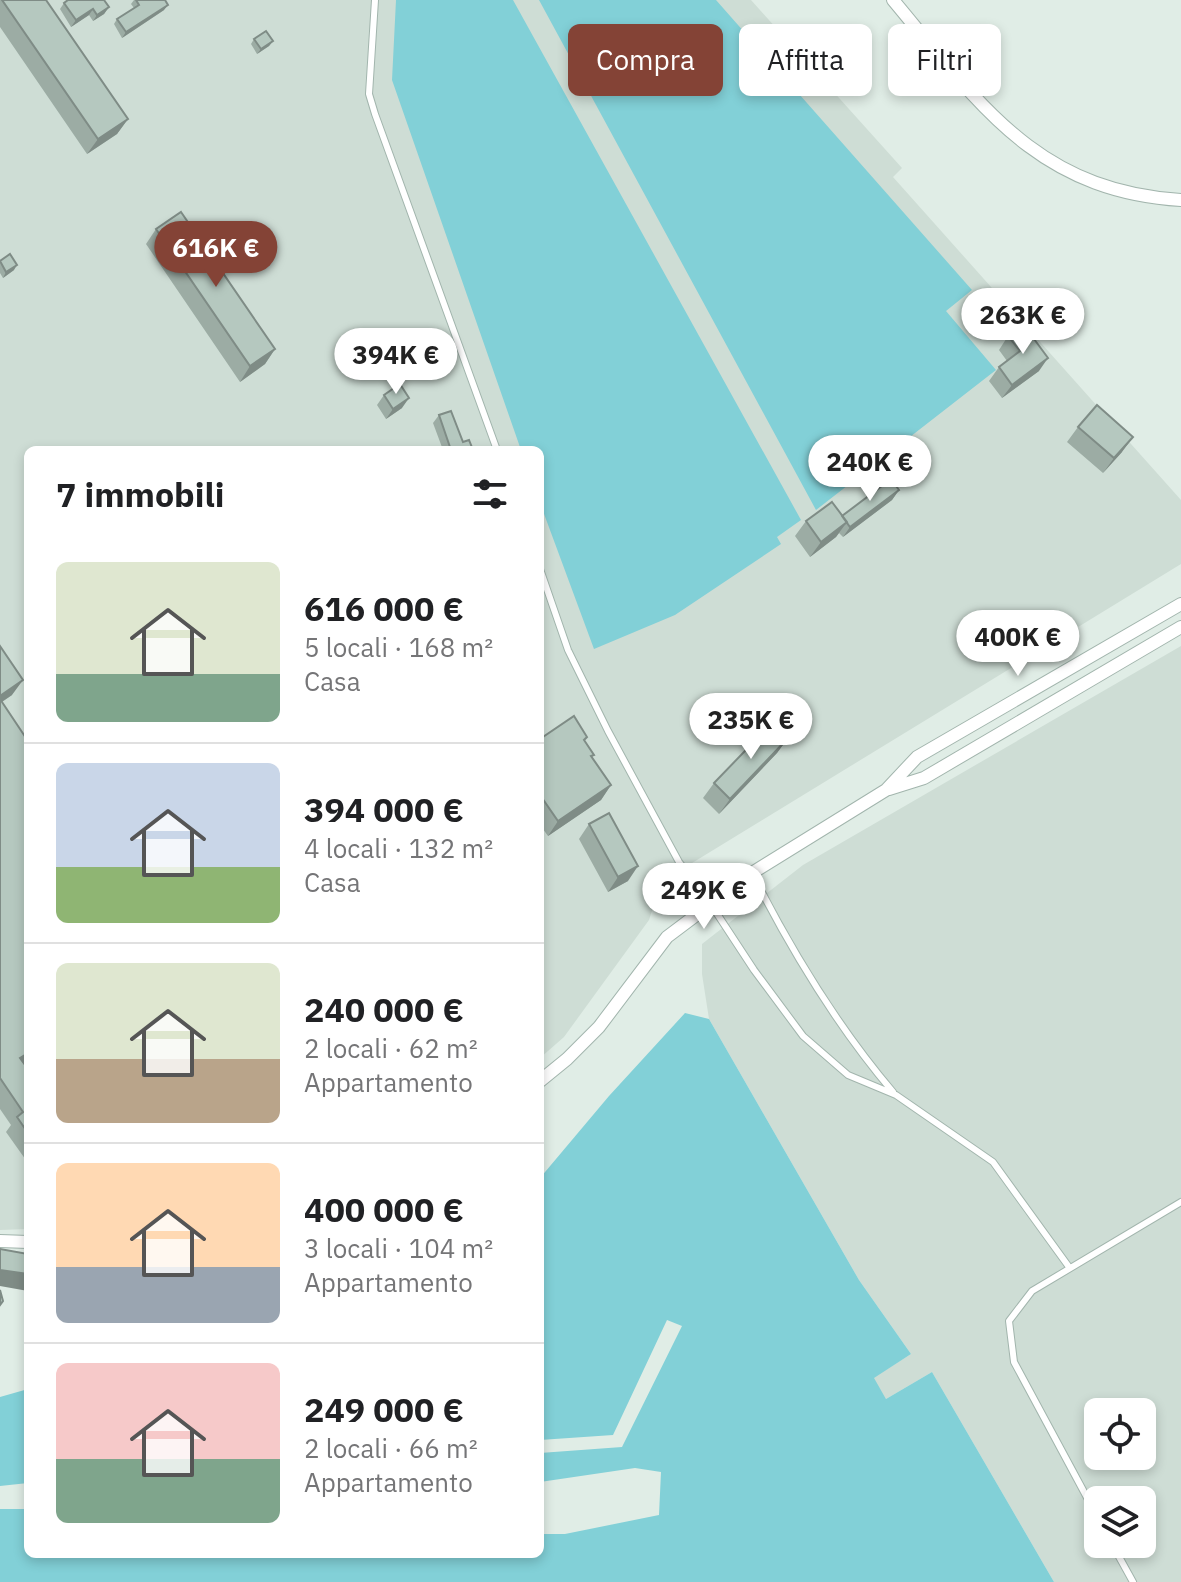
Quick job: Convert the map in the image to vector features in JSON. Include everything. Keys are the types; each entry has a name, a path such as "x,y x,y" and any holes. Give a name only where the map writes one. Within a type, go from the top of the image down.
{"street":[{"path":"893,0 1002,125 1044,159 1092,184 1145,198 1181,200"},
{"path":"886,790 917,757 1181,604"},
{"path":"544,1078 599,1027 667,937 752,873 886,790 924,778 1181,627"},
{"path":"0,1241 24,1242"}],"lane":[{"path":"375,0 369,94 496,446"},
{"path":"544,581 568,650 679,862 803,1036 848,1075 896,1095 993,1162 1069,1267"},
{"path":"1131,633 1143,650"},
{"path":"1088,658 1097,676"},
{"path":"752,873 790,948 864,1057 896,1095"},
{"path":"1084,1492 1014,1362 1009,1321 1032,1291 1181,1202"},
{"path":"1120,1558 1133,1582"}],"shaded area":[{"path":"0,0 751,0 773,24 739,24 739,96 837,96 902,168 893,177 1181,500 1181,564 661,882 649,920 564,1037 544,1054 544,446 24,446 24,1229 0,1230"},
{"path":"1181,646 1181,1582 1054,1582 932,1372 886,1399 873,1378 911,1354 859,1280 709,1019 702,974 702,944 803,865"}],"water":[{"path":"396,0 513,0 801,520 777,537 781,544 675,615 594,649 544,514 544,446 520,446 392,80"},
{"path":"539,0 716,0 739,26 739,96 801,96 972,290 946,311 996,370 816,510 591,96 723,96 723,24 568,24 568,53"},
{"path":"685,1013 709,1019 859,1280 911,1354 874,1378 886,1399 932,1372 1054,1582 0,1582 0,1509 24,1509 24,1558 544,1558 544,1534 565,1534 659,1515 661,1472 635,1468 544,1481 544,1453 622,1447 682,1326 667,1320 613,1435 544,1440 544,1173"},
{"path":"24,1390 24,1483 0,1486 0,1397"}],"building":[{"path":"2,0 46,0 128,119 98,139"},
{"path":"68,0 104,0 109,7 97,15 93,9 76,20 64,3"},
{"path":"136,0 165,0 168,5 126,32 117,19 139,5"},
{"path":"266,31 273,41 261,49 254,39"},
{"path":"181,212 275,349 250,366 156,229"},
{"path":"10,254 17,265 6,272 0,261"},
{"path":"1023,324 1048,358 1012,385 999,367 1020,351 1008,336"},
{"path":"400,384 409,398 393,409 384,395"},
{"path":"1097,405 1133,437 1114,458 1078,427"},
{"path":"451,411 463,442 469,440 471,446 450,446 439,415"},
{"path":"891,479 899,490 850,527 842,516"},
{"path":"832,502 847,522 821,542 806,521"},
{"path":"0,646 23,680 0,696"},
{"path":"0,699 24,735 24,1056 20,1058 24,1064 24,1127 17,1117 23,1112 0,1078"},
{"path":"574,716 587,737 584,740 594,755 591,756 611,785 558,821 544,801 544,736"},
{"path":"772,723 788,738 730,799 714,783"},
{"path":"609,813 638,866 618,877 589,824"},
{"path":"0,1249 24,1253 24,1273 0,1270"}]}
